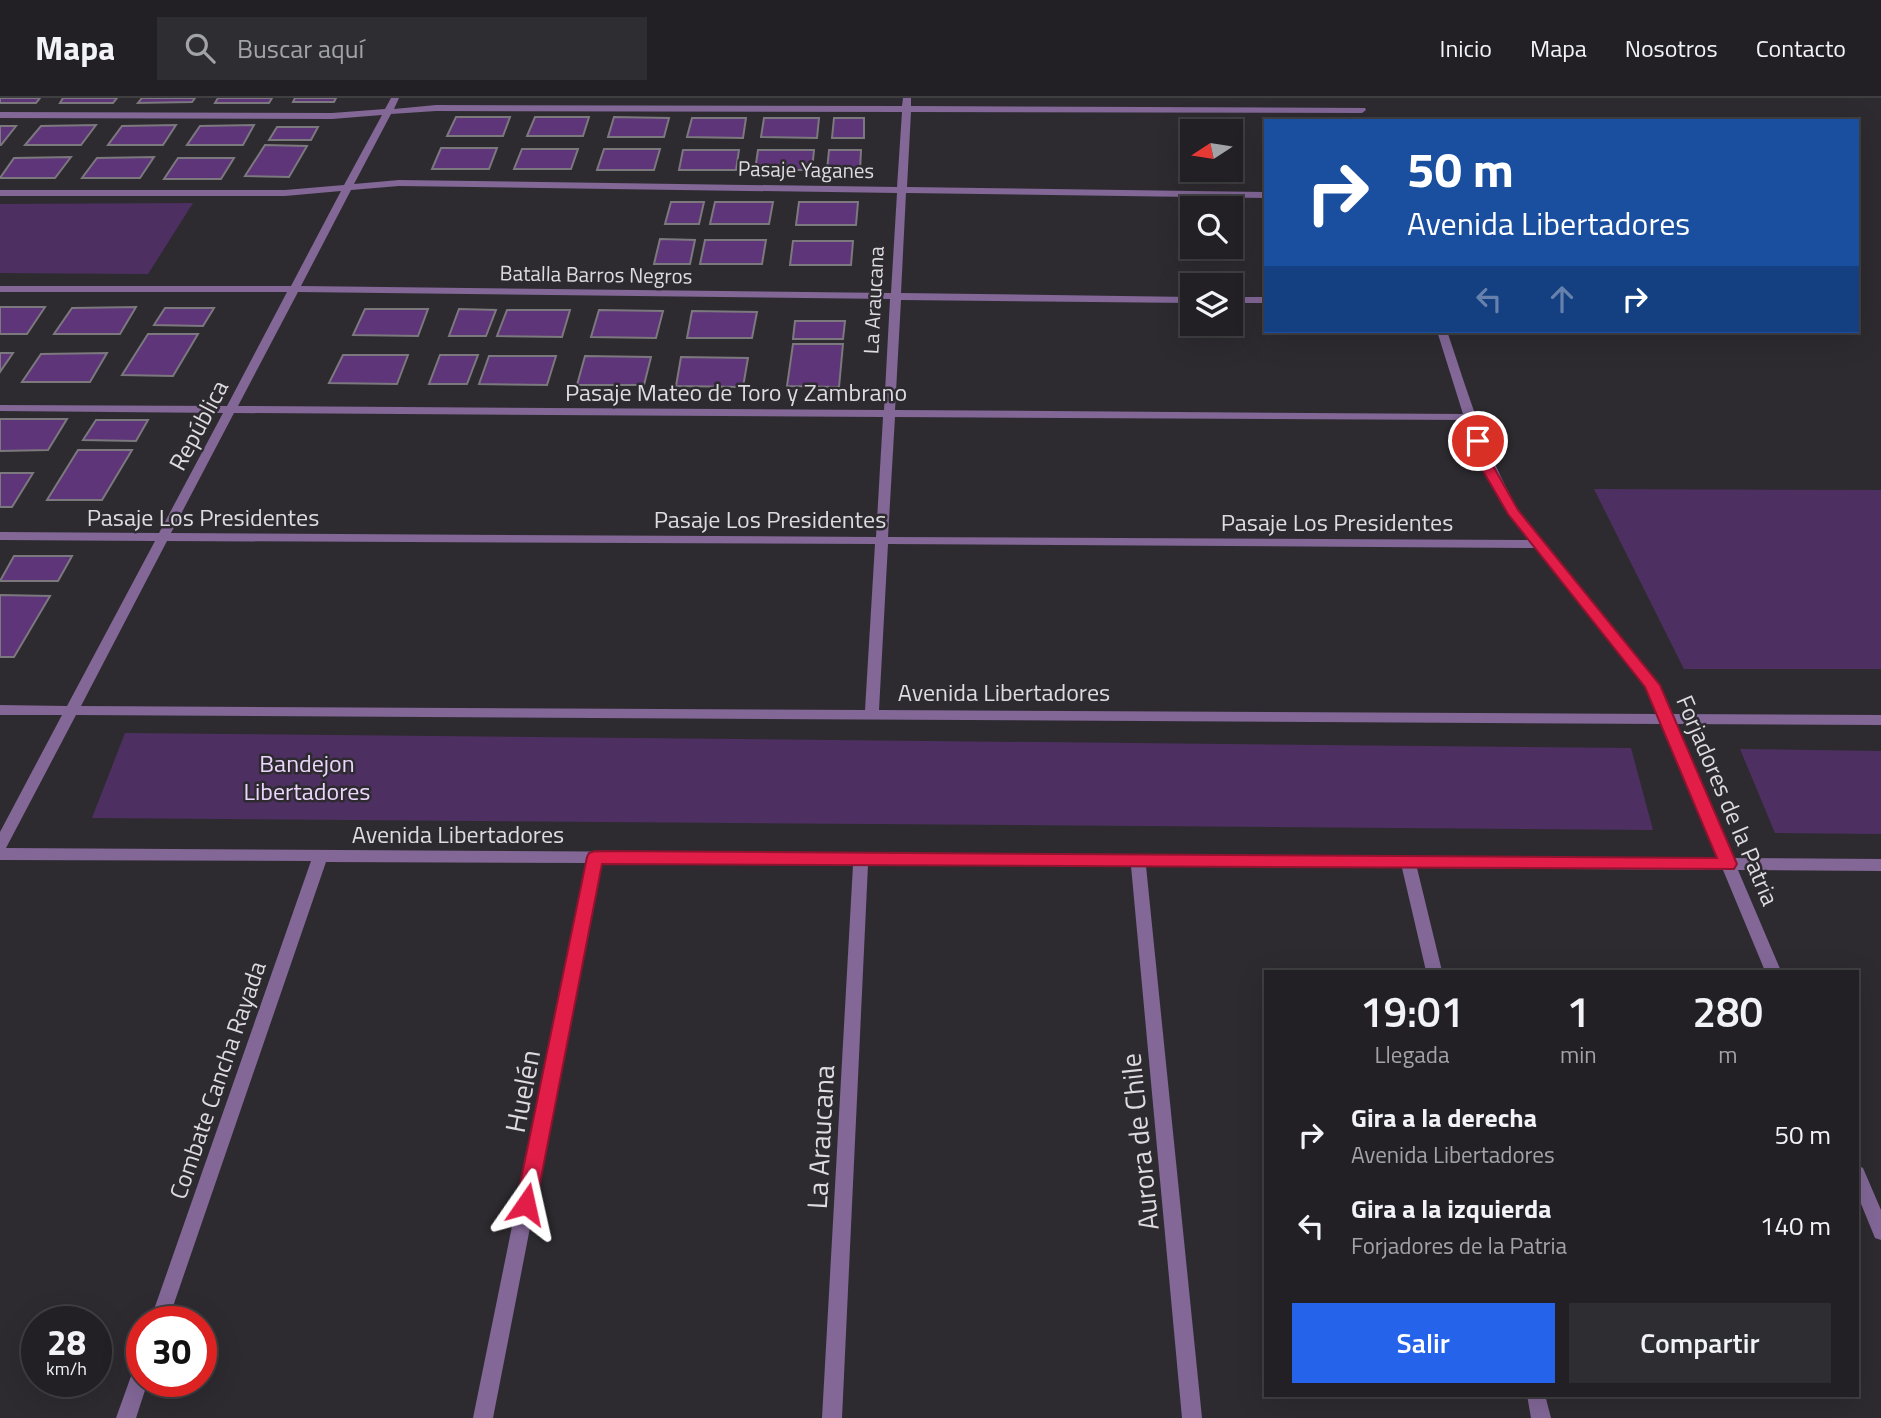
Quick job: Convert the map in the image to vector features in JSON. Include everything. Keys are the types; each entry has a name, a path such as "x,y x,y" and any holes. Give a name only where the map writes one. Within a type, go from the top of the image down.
{"street":[{"name":"República","path":"0,846 395,98"},
{"path":"1358,98 1365,119"},
{"path":"0,115 332,116 436,108 907,103 1362,110"},
{"name":"La Araucana","path":"872,714 907,103"},
{"name":"Pasaje Yaganes","path":"0,193 285,193 399,183 1264,195"},
{"name":"Batalla Barros Negros","path":"0,289 293,289 1180,300"},
{"path":"1243,300 1264,300"},
{"name":"Forjadores de la Patria","path":"1443,333 1485,464 1497,486 1539,544 1652,685 1773,970"},
{"name":"Pasaje Mateo de Toro y Zambrano","path":"0,408 1471,417"},
{"name":"Pasaje Los Presidentes","path":"0,537 1539,544"},
{"name":"Avenida Libertadores","path":"0,710 1881,720"},
{"name":"Avenida Libertadores","path":"0,854 1881,865"},
{"name":"Combate Cancha Rayada","path":"164,1306 320,856"},
{"name":"Huelén","path":"483,1418 595,857"},
{"name":"La Araucana","path":"832,1418 861,859"},
{"name":"Aurora de Chile","path":"1138,860 1192,1418"},
{"path":"1408,862 1434,970"},
{"path":"1859,1178 1881,1232"},
{"path":"126,1418 133,1397"},
{"path":"1537,1397 1542,1418"}],"green space":[{"path":"193,203 148,274 0,273 0,204"},
{"path":"1594,489 1881,490 1881,669 1684,669"},
{"name":"Bandejon Libertadores","path":"125,733 1631,748 1653,830 92,818"},
{"path":"1740,749 1881,751 1881,834 1775,833"}],"building":[{"path":"0,98 40,98 36,103 0,103"},
{"path":"63,98 117,98 113,103 60,103"},
{"path":"142,98 195,98 192,102 138,103"},
{"path":"218,98 272,98 269,103 215,103"},
{"path":"295,98 336,98 334,102 293,102"},
{"path":"456,117 510,117 503,136 447,136"},
{"path":"535,117 589,117 583,136 527,136"},
{"path":"614,117 669,118 664,137 608,137"},
{"path":"692,118 746,118 743,138 687,137"},
{"path":"764,118 819,118 817,138 761,137"},
{"path":"834,118 864,118 864,138 832,138"},
{"path":"96,125 81,145 25,145 41,126"},
{"path":"176,125 163,145 108,145 122,126"},
{"path":"254,125 243,145 187,145 200,126"},
{"path":"0,126 16,126 1,145 0,145"},
{"path":"277,127 318,127 311,140 269,140"},
{"path":"265,145 307,146 289,177 245,176"},
{"path":"441,148 497,148 489,169 432,169"},
{"path":"522,149 578,149 571,169 514,169"},
{"path":"604,149 660,149 654,170 597,170"},
{"path":"683,150 739,150 736,170 679,170"},
{"path":"758,150 814,150 812,170 755,170"},
{"path":"829,150 861,150 860,171 827,171"},
{"path":"71,157 55,178 0,178 14,158"},
{"path":"154,157 140,178 82,178 97,158"},
{"path":"178,158 234,158 221,179 164,179"},
{"path":"671,202 704,202 699,224 665,224"},
{"path":"715,202 773,202 769,224 710,224"},
{"path":"799,202 858,202 856,225 796,225"},
{"path":"660,239 695,240 690,264 654,264"},
{"path":"705,240 766,240 762,264 700,264"},
{"path":"793,241 853,241 851,265 790,265"},
{"path":"0,307 45,307 27,334 0,334"},
{"path":"136,307 120,334 54,334 72,308"},
{"path":"165,308 214,308 203,326 154,325"},
{"path":"365,309 428,309 418,336 353,335"},
{"path":"459,309 496,310 486,336 449,336"},
{"path":"507,310 570,310 562,337 497,336"},
{"path":"599,310 663,311 656,338 591,337"},
{"path":"692,311 757,312 752,338 687,338"},
{"path":"795,321 845,321 843,339 793,339"},
{"path":"148,334 198,334 173,376 122,375"},
{"path":"793,344 843,344 839,387 787,386"},
{"path":"0,353 13,353 0,372"},
{"path":"107,353 90,382 22,382 41,354"},
{"path":"343,355 408,355 397,384 329,383"},
{"path":"440,355 478,355 467,384 429,384"},
{"path":"489,356 556,356 547,385 479,384"},
{"path":"585,356 651,357 644,385 577,385"},
{"path":"681,357 748,358 743,387 676,386"},
{"path":"0,419 67,419 48,450 0,451"},
{"path":"96,420 148,420 136,441 83,440"},
{"path":"78,450 132,450 102,500 47,500"},
{"path":"0,473 33,473 12,507 0,507"},
{"path":"14,556 72,556 58,581 0,581"},
{"path":"0,595 50,596 14,657 0,657"}],"route":[{"path":"526,1204 595,857 1728,864 1652,685 1513,511 1485,464 1478,441"}]}
